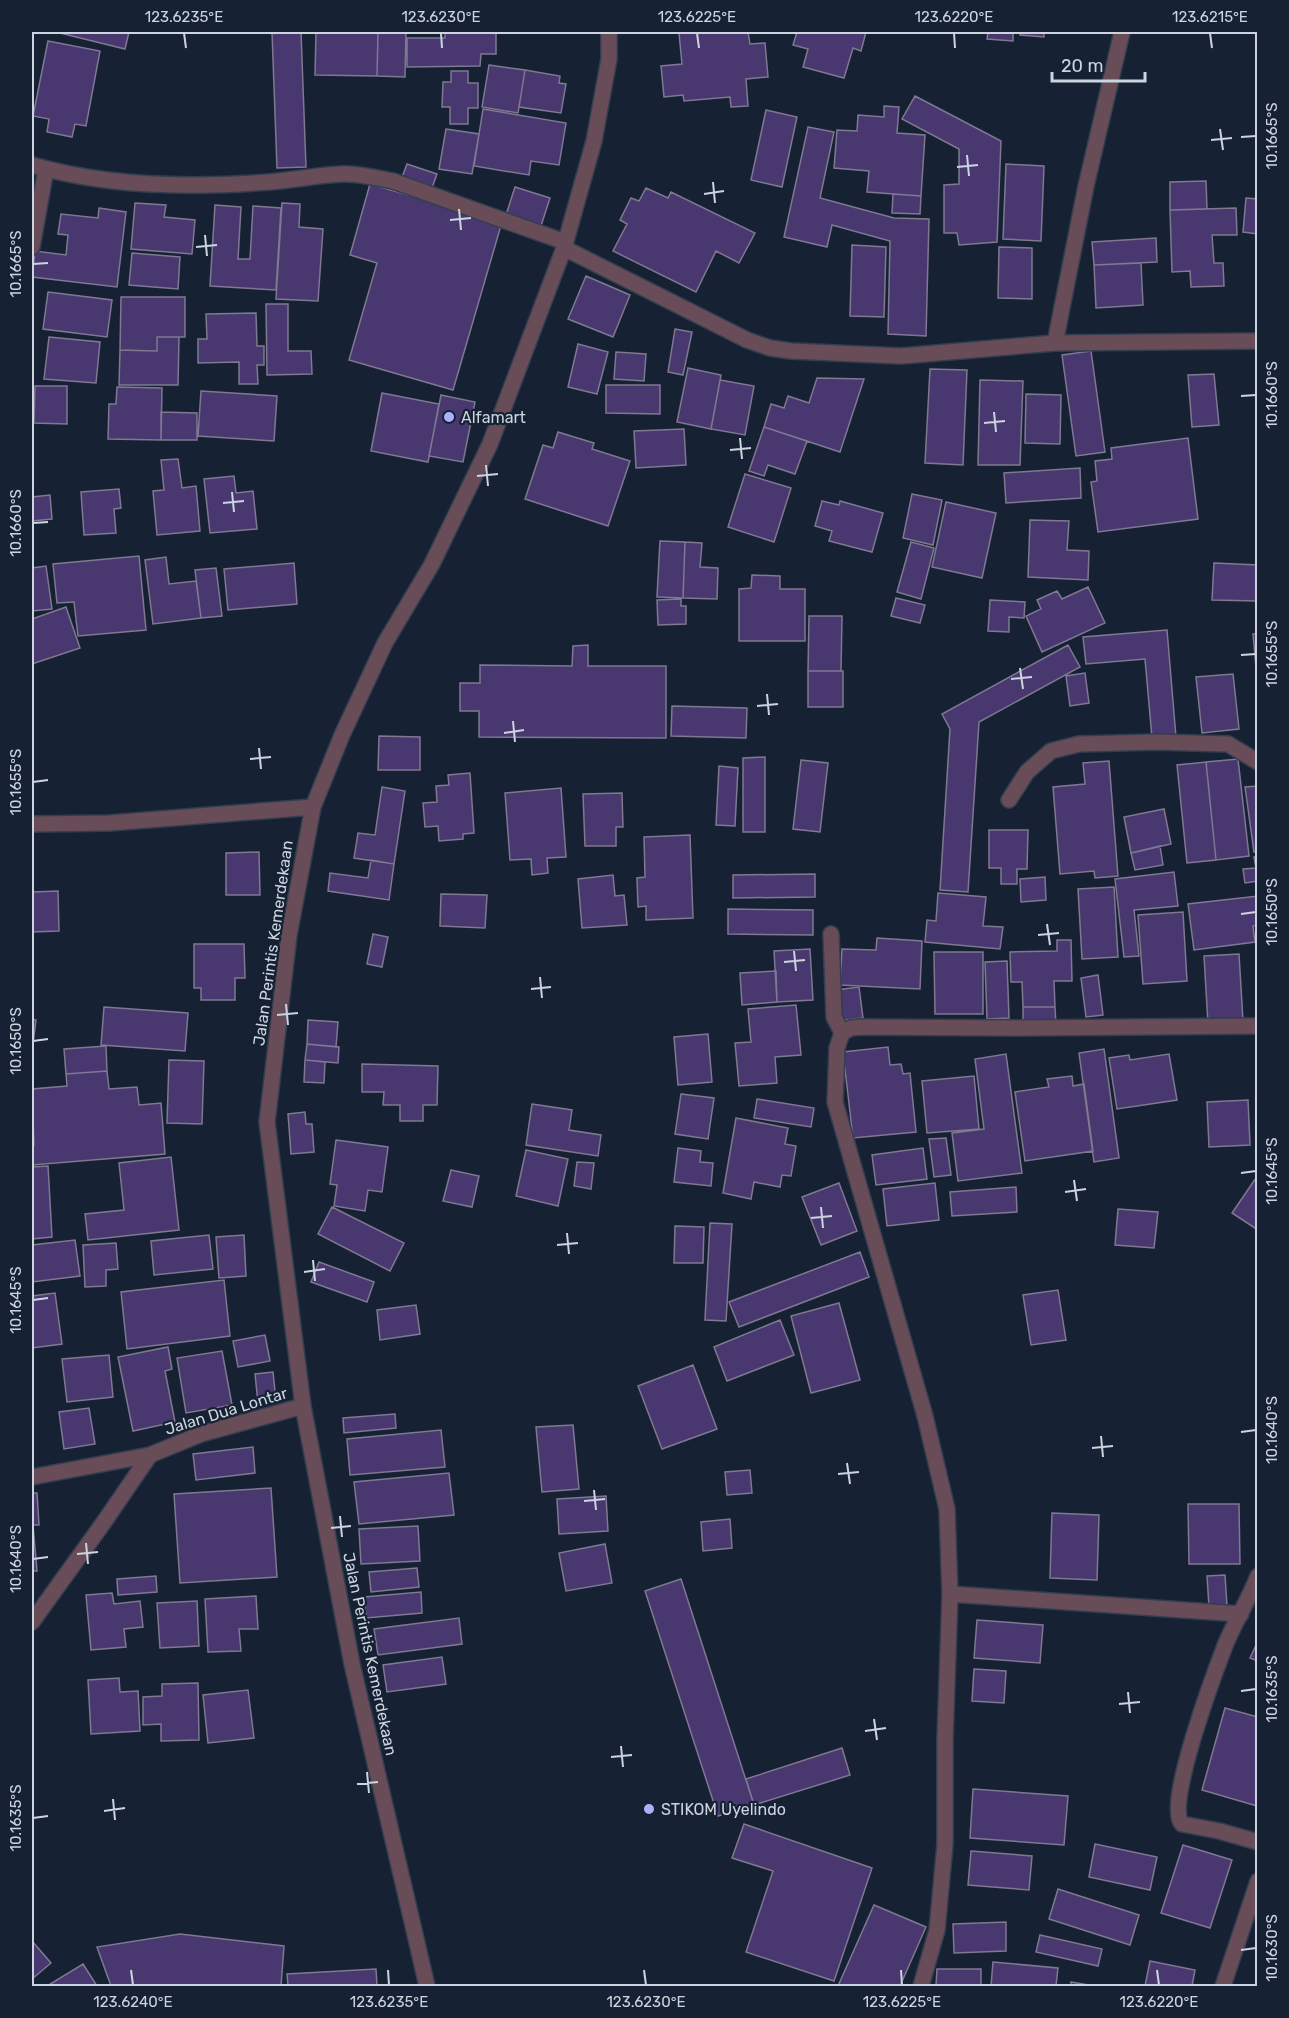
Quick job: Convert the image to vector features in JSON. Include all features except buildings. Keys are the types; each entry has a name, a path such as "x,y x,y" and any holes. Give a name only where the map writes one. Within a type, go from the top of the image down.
{"street":[{"name":"Jalan Perintis Kemerdekaan","path":"427,1986 352,1664 303,1406 267,1122 289,935 313,807 342,735 385,643 432,564 490,444 565,245 594,141 609,58 609,32"},
{"path":"1055,343 1086,186 1122,32"},
{"path":"32,247 39,167 125,182 180,186 270,182 345,174 393,181 565,245 714,324 770,348 900,356 1055,343 1257,341"},
{"path":"1009,800 1027,772 1051,751 1079,744 1156,742 1228,744 1257,762"},
{"path":"32,824 110,823 313,807"},
{"path":"831,934 834,1017 842,1033"},
{"path":"921,1986 937,1930 945,1844 945,1739 950,1594 947,1509 925,1416 835,1102 837,1048 842,1033 851,1028 860,1027 1257,1026"},
{"name":"Jalan Dua Lontar","path":"32,1622 150,1455 201,1434 303,1406"},
{"path":"32,1477 150,1455"},
{"path":"1257,1576 1249,1600 1227,1642 1200,1718 1180,1784 1177,1817 1182,1824 1219,1831 1257,1842"},
{"path":"950,1594 1240,1614"},
{"path":"1223,1986 1257,1881"}],"place":[{"name":"Alfamart","path":"449,417"},
{"name":"STIKOM Uyelindo","path":"649,1809"}]}
